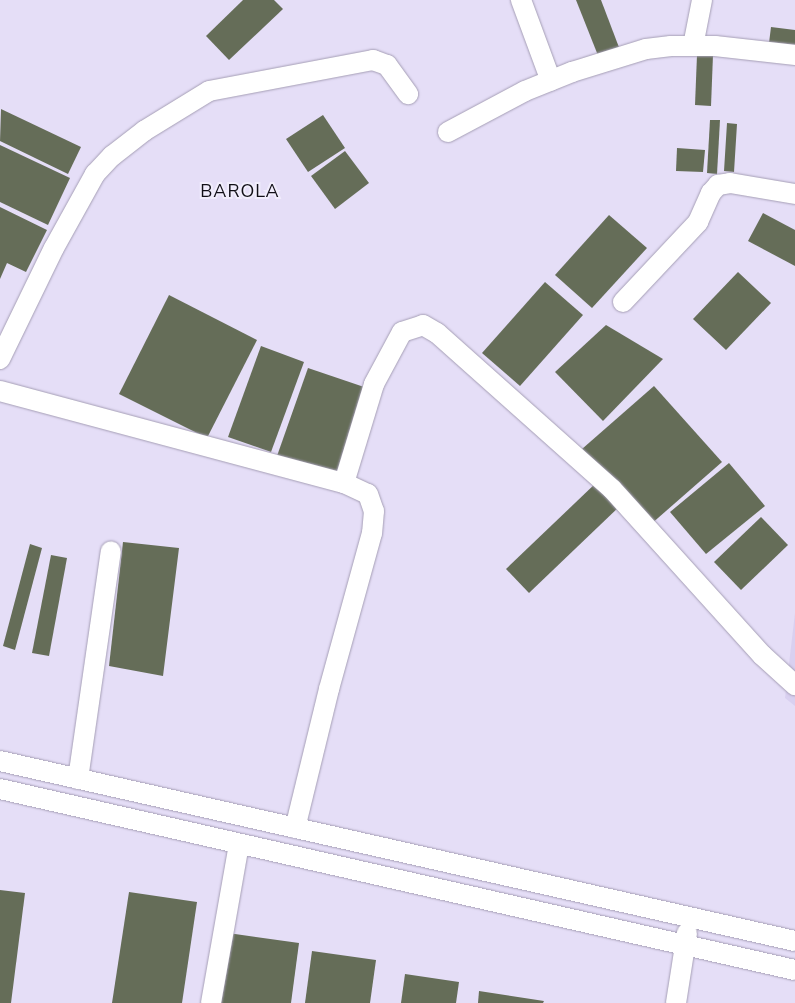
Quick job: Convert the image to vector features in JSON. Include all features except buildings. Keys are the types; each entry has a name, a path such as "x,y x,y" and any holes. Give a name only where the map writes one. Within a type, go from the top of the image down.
{"street":[{"path":"521,0 550,81"},
{"path":"693,46 702,0"},
{"path":"448,132 525,91 572,72 646,50 715,46 795,55"},
{"path":"0,358 54,248 95,174 112,156 144,131 208,91 373,60 387,65 408,94"},
{"path":"623,302 698,222 711,193 718,185 730,183 795,194"},
{"path":"344,483 374,384 402,332 424,325 438,333 612,489 762,655 795,685"},
{"path":"0,391 344,483 368,494 374,511 372,533 329,689 295,828"},
{"path":"78,779 111,551"},
{"path":"0,761 795,941"},
{"path":"0,789 795,970"},
{"path":"212,1003 239,844"},
{"path":"676,1003 689,917"}],"shaded area":[{"path":"795,613 795,706 785,698"}],"district":[{"name":"BAROLA","path":"240,191"}]}
